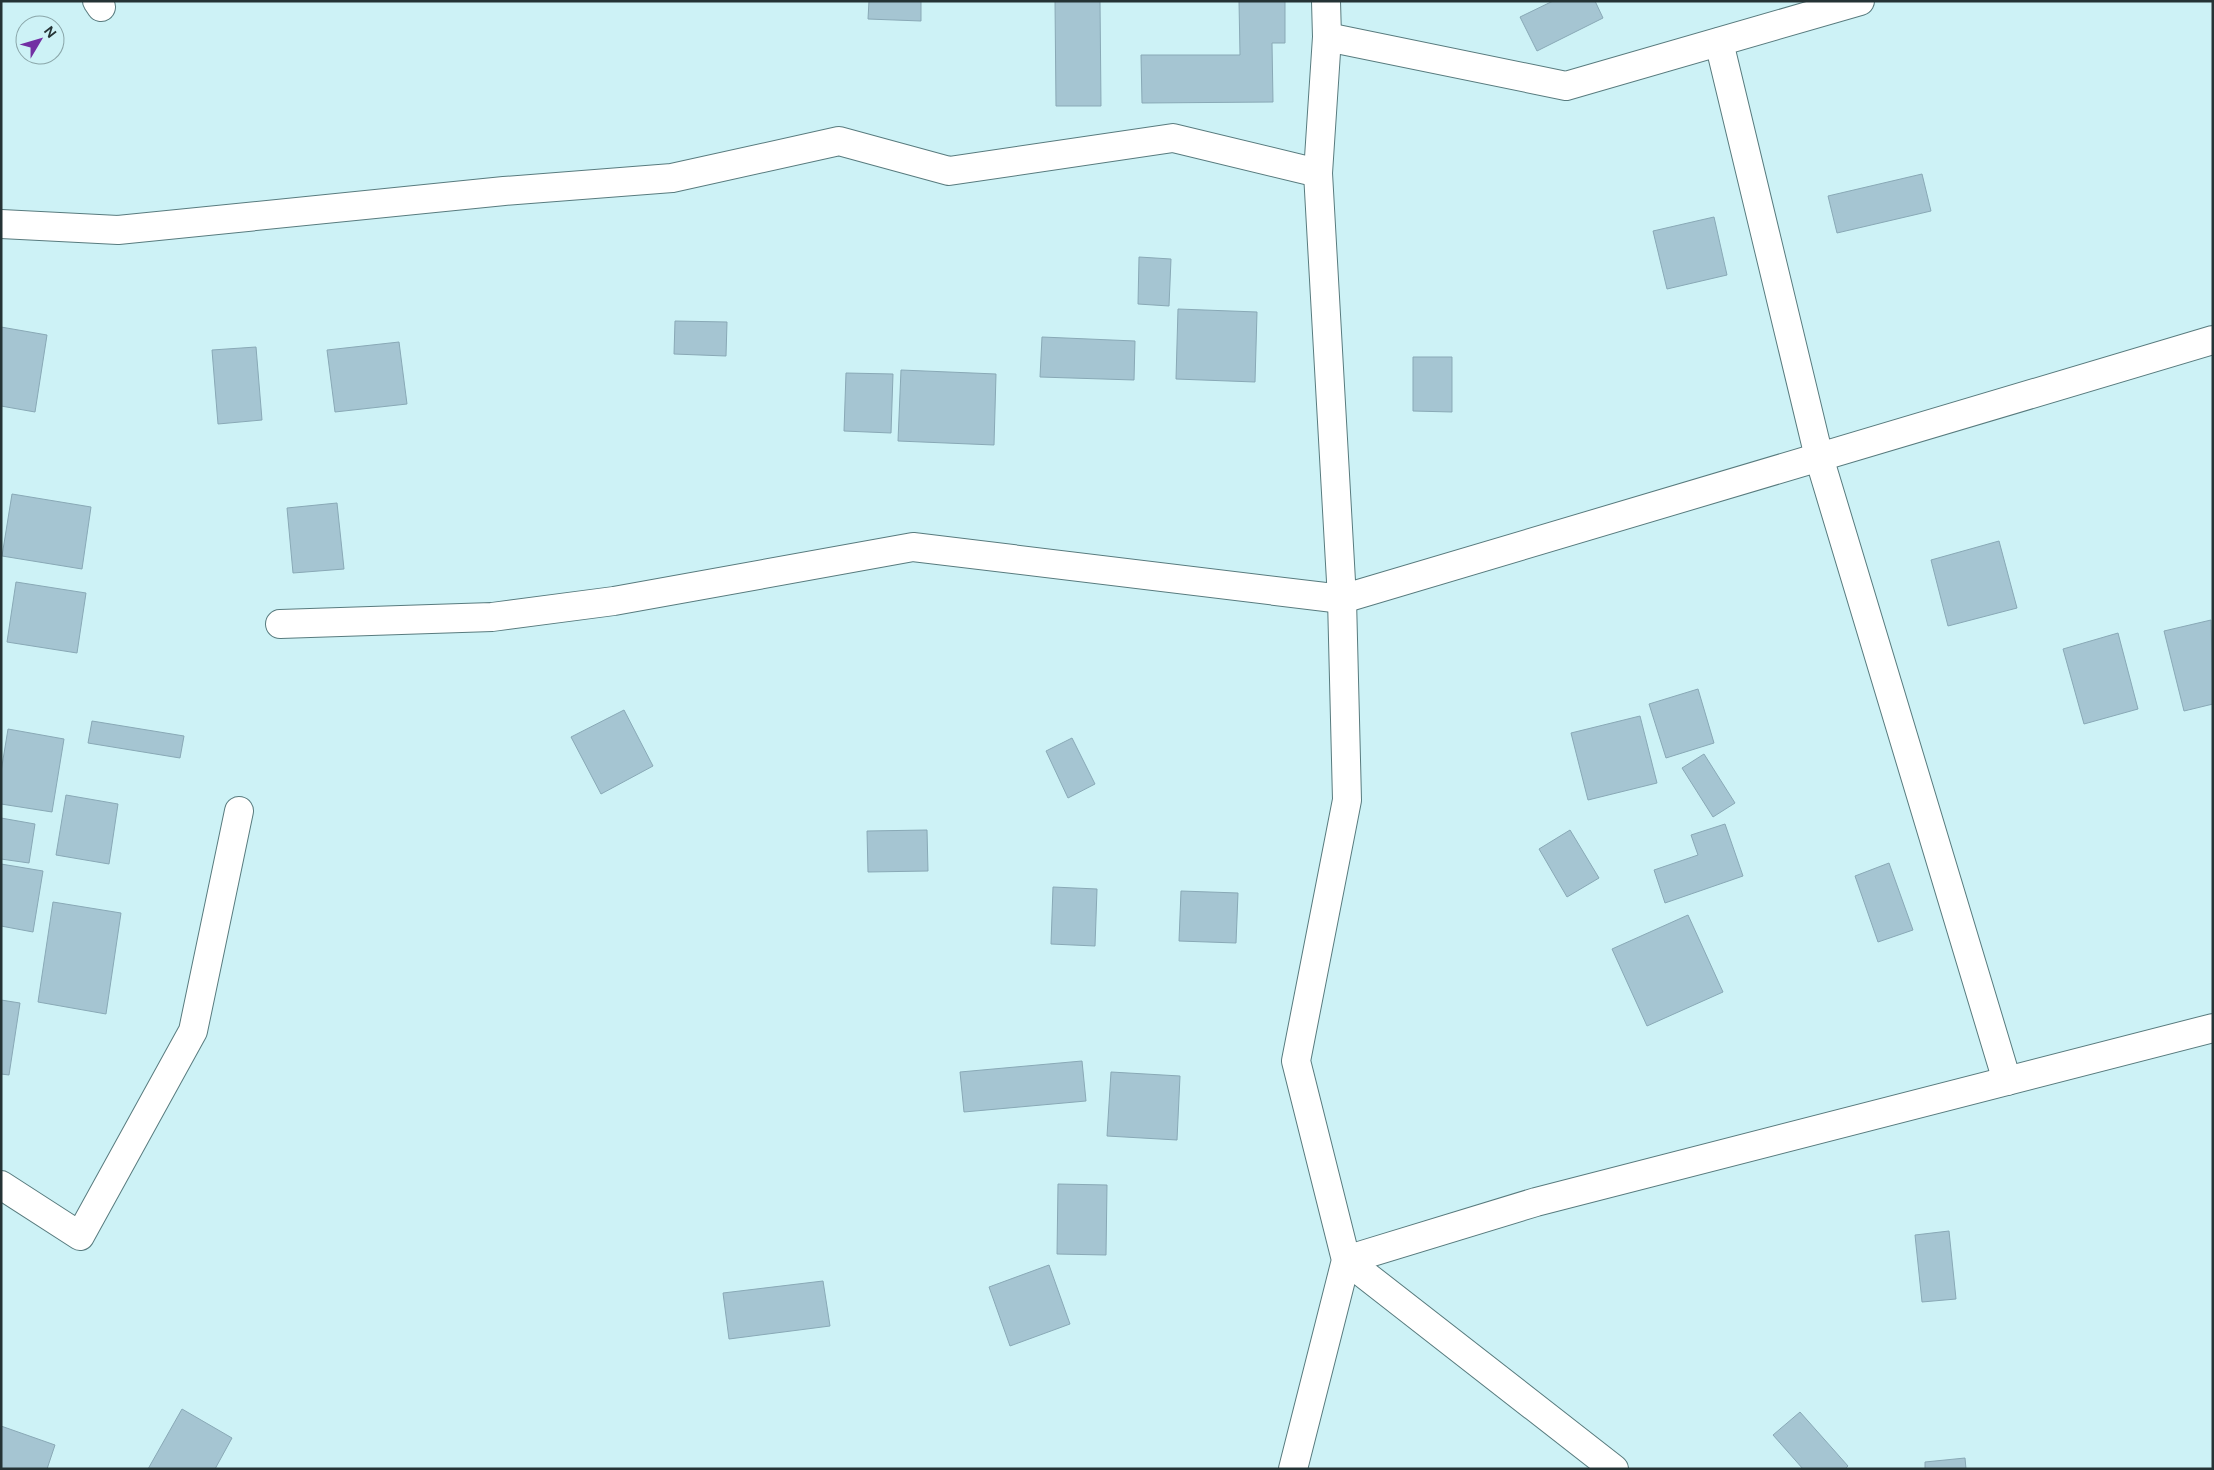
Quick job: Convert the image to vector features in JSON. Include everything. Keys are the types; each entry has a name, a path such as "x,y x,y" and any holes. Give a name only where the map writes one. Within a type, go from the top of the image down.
{"street":[{"path":"1293,1469 1346,1260 1296,1060 1347,800 1342,599 1318,173 1327,37 1326,1"},
{"path":"1327,37 1566,86 1860,1"},
{"path":"1719,42 1819,457 2008,1081"},
{"path":"1,224 118,230 504,191 672,178 839,141 949,171 1173,138 1318,173"},
{"path":"280,624 492,617 614,601 913,547 1342,599 2213,340"},
{"path":"1,1185 80,1236 193,1031 238,811"},
{"path":"1346,1260 1536,1202 2213,1028"},
{"path":"1346,1260 1614,1469"}],"building":[{"path":"869,1 921,1 921,21 868,19"},
{"path":"1055,1 1100,1 1101,106 1056,106"},
{"path":"1239,1 1285,1 1285,43 1272,43 1273,102 1142,103 1141,55 1240,55"},
{"path":"1553,1 1595,1 1603,18 1537,51 1520,17"},
{"path":"1922,174 1931,211 1837,233 1828,196"},
{"path":"1714,217 1727,275 1667,289 1653,231"},
{"path":"1139,257 1171,259 1169,306 1138,304"},
{"path":"1178,309 1257,312 1255,382 1176,379"},
{"path":"675,321 727,322 726,356 674,354"},
{"path":"1,327 47,335 35,412 1,406"},
{"path":"1042,337 1135,341 1134,380 1040,377"},
{"path":"399,342 407,404 335,412 327,350"},
{"path":"256,347 262,420 218,424 212,350"},
{"path":"1413,357 1452,357 1452,412 1413,411"},
{"path":"901,370 996,374 994,445 898,441"},
{"path":"846,373 893,374 891,433 844,431"},
{"path":"12,494 91,507 82,569 2,556"},
{"path":"337,503 344,569 293,573 287,508"},
{"path":"1999,541 2017,608 1948,626 1931,560"},
{"path":"16,582 86,593 77,653 7,642"},
{"path":"2211,620 2213,704 2184,711 2164,631"},
{"path":"2118,633 2138,709 2084,724 2063,649"},
{"path":"1698,689 1714,743 1666,758 1649,704"},
{"path":"624,710 653,766 601,794 571,737"},
{"path":"1640,716 1657,783 1588,800 1571,733"},
{"path":"92,721 184,736 180,758 88,743"},
{"path":"8,729 64,739 52,812 1,804 1,772"},
{"path":"1072,738 1095,784 1068,798 1046,751"},
{"path":"1704,754 1735,803 1713,817 1682,768"},
{"path":"66,795 118,804 109,864 56,855"},
{"path":"1,818 35,824 29,863 1,859"},
{"path":"1725,824 1743,876 1665,903 1654,870 1698,855 1691,835"},
{"path":"927,830 928,871 868,872 867,831"},
{"path":"1570,830 1599,878 1567,897 1539,849"},
{"path":"1889,863 1913,930 1878,942 1855,876"},
{"path":"1,864 43,871 33,932 1,926"},
{"path":"1053,887 1097,889 1095,946 1051,944"},
{"path":"1181,891 1238,893 1236,943 1179,941"},
{"path":"53,902 121,913 106,1014 38,1002"},
{"path":"1688,915 1723,992 1647,1026 1612,949"},
{"path":"1,1000 20,1003 9,1075 1,1074"},
{"path":"1082,1061 1086,1101 964,1112 960,1072"},
{"path":"1111,1072 1180,1076 1177,1140 1107,1136"},
{"path":"1058,1184 1107,1185 1106,1255 1057,1254"},
{"path":"1949,1231 1956,1299 1922,1302 1915,1235"},
{"path":"1049,1265 1070,1324 1010,1346 989,1287"},
{"path":"823,1281 830,1326 729,1339 723,1293"},
{"path":"182,1409 232,1438 215,1469 148,1469"},
{"path":"1800,1412 1848,1466 1845,1469 1803,1469 1773,1435"},
{"path":"1,1426 55,1445 47,1469 1,1469"},
{"path":"1965,1458 1966,1469 1925,1469 1925,1462"}]}
